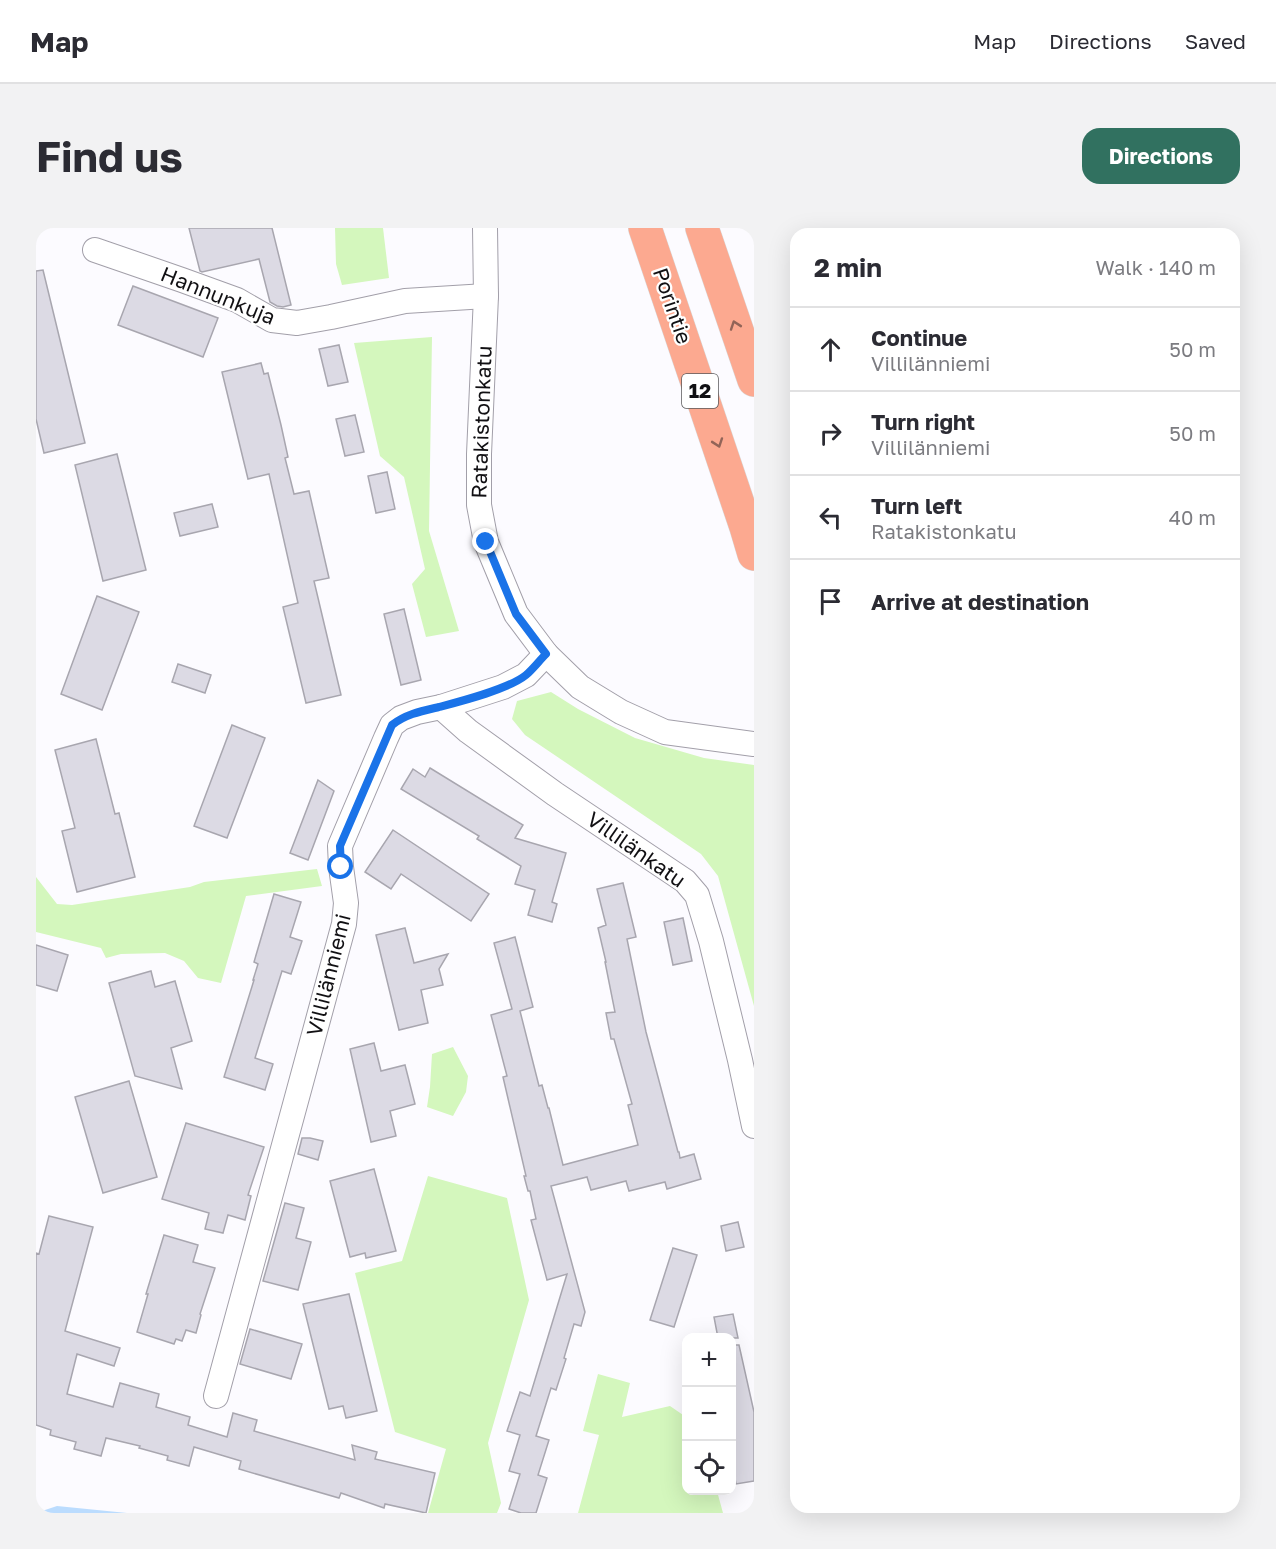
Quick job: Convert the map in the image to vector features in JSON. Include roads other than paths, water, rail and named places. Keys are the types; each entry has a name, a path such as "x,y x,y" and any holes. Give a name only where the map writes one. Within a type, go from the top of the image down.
{"highway":[{"name":"Porintie","path":"645,228 754,554"},
{"path":"702,228 754,380"}],"street":[{"name":"Ratakistonkatu","path":"485,228 486,296 479,505 486,542 516,614 546,654 580,687 621,712 665,732 754,744"},
{"name":"Hannunkuja","path":"94,250 237,300 272,320 297,323 405,300 486,296"},
{"name":"Villilänniemi","path":"216,1396 344,924 346,903 340,846 392,725 401,718 417,712 503,687 526,675 546,654"},
{"name":"Villilänkatu","path":"441,706 468,730 555,794 685,881 697,895 722,984 754,1126"}],"water":[{"path":"57,1506 127,1513 36,1513"}]}
